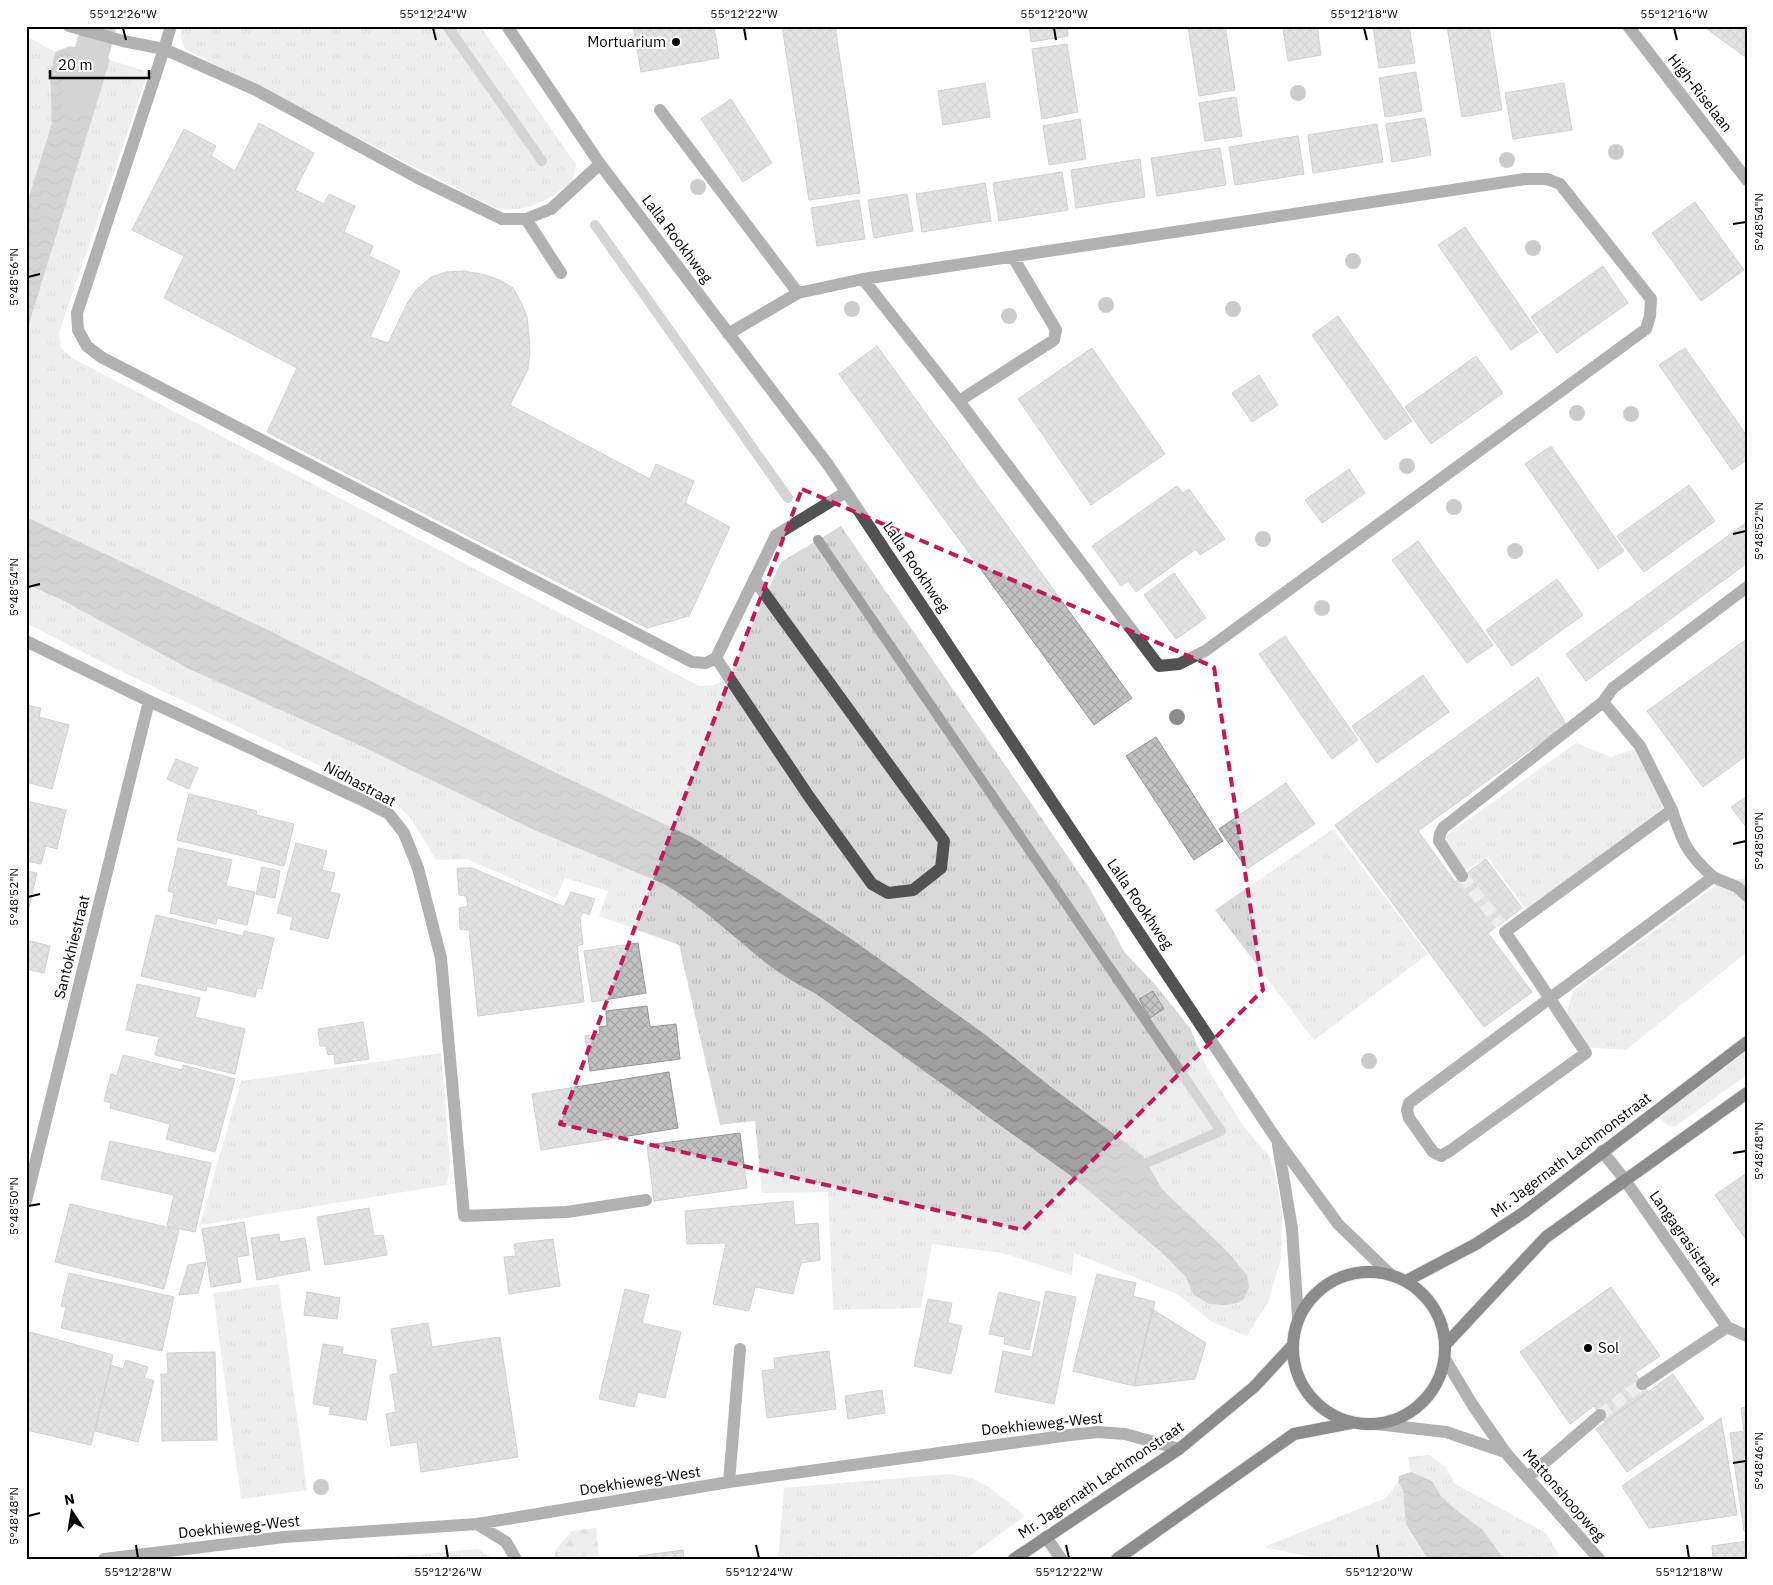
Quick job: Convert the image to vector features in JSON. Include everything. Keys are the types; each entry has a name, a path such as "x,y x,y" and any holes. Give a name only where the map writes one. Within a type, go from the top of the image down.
{"main road":[{"name":"Mr. Jagernath Lachmonstraat","path":"1406,1281 1476,1244 1524,1213 1602,1151 1747,1042"},
{"path":"1446,1344 1546,1237 1747,1093"},
{"path":"1117,1559 1294,1434 1351,1423 1376,1424 1388,1422 1405,1416 1421,1405 1433,1390 1441,1374 1446,1344 1440,1319 1426,1297 1406,1281 1391,1275 1376,1272 1356,1273 1336,1279 1319,1290 1298,1318 1292,1346 1293,1360 1298,1378 1306,1393 1319,1407 1351,1423"},
{"name":"Mr. Jagernath Lachmonstraat","path":"1014,1559 1179,1449 1254,1387 1292,1346"}],"street":[{"path":"69,26 123,41 164,49 256,90 418,178 502,219 526,219 551,209 600,164"},
{"path":"171,26 77,313 78,330 87,346 101,357 692,662 706,663 716,658 776,535 846,492"},
{"name":"Lalla Rookhweg","path":"507,26 600,164 846,492 1277,1140 1338,1224 1391,1275"},
{"name":"High-Riselaan","path":"1628,26 1747,180"},
{"path":"660,110 798,292"},
{"path":"728,334 798,292 863,279 1525,179 1547,179 1560,184 1651,299 1650,316 1646,329 1205,652 1179,664 1159,666 959,401 863,279"},
{"path":"526,219 561,273"},
{"path":"959,401 1054,340 1056,330 1012,257"},
{"path":"716,658 810,798 872,884 888,893 912,890 941,868 944,842 754,580"},
{"path":"1462,876 1439,841 1443,828 1603,702 1613,688 1747,587"},
{"name":"Nidhastraat","path":"26,641 149,702 362,800 389,814 404,833 418,868 441,958 464,1216 567,1212 646,1200"},
{"name":"Santokhiestraat","path":"26,1201 149,702"},
{"path":"1603,702 1640,746 1672,810 1681,838 1694,860 1713,877 1737,887 1747,896"},
{"path":"1672,810 1502,928 1550,999 1586,1053 1451,1150 1441,1156 1433,1152 1409,1118 1407,1110 1409,1103 1550,999 1713,877"},
{"name":"Lalla Rookhweg","path":"1277,1140 1292,1229 1298,1318"},
{"name":"Langagrasistraat","path":"1602,1151 1625,1180 1727,1327"},
{"path":"1642,1384 1727,1327 1747,1336"},
{"path":"729,1482 740,1349"},
{"name":"Mattonshoopweg","path":"1445,1359 1472,1404 1505,1452 1599,1559"},
{"path":"1528,1477 1600,1415"},
{"name":"Mattonshoopweg","path":"1376,1424 1446,1432 1505,1452"},
{"name":"Doekhieweg-West","path":"104,1559 284,1537 477,1524 729,1482 1098,1432 1125,1434 1179,1449"},
{"path":"477,1524 506,1542 516,1559"},
{"path":"1046,1537 1061,1559"}],"highlighted area":[{"path":"802,489 1214,667 1263,990 1023,1230 560,1124"}],"green space":[{"path":"182,26 480,26 576,165 572,183 535,205 515,209 493,207 185,49 181,38"},
{"path":"26,36 55,52 50,76 52,123 26,206"},
{"path":"110,60 148,72 59,333 61,348 72,358 699,686 715,685 729,675 781,562 841,526 1090,889 1125,953 1153,982 1190,1028 1207,1068 1244,1127 1269,1156 1275,1174 1282,1213 1281,1258 1268,1302 1247,1336 1212,1322 1179,1295 1074,1253 1072,1275 1002,1253 932,1244 921,1308 833,1310 828,1192 762,1193 755,1121 720,1125 679,945 599,916 608,891 565,878 556,898 467,859 436,860 412,820 394,801 108,665 26,623 26,584 60,599 189,669 363,747 534,830 664,884 704,912 773,968 816,994 1071,1176 1162,1253 1186,1277 1193,1294 1249,1287 1247,1275 1228,1252 1162,1189 1143,1156 986,1035 850,938 694,838 542,766 262,627 26,517 26,334"},
{"path":"1576,743 1611,757 1635,749 1667,785 1662,821 1531,916 1488,858 1460,872 1446,853 1447,835"},
{"path":"1333,829 1428,954 1314,1040 1215,910"},
{"path":"1747,878 1747,952 1626,1050 1585,1047 1565,1020 1573,991 1722,881"},
{"path":"1747,1044 1747,1075 1674,1127 1664,1122 1658,1113"},
{"path":"441,1053 450,1161 447,1185 200,1225 241,1081"},
{"path":"279,1284 307,1490 241,1499 213,1293"},
{"path":"1429,1455 1446,1467 1455,1484 1546,1533 1561,1559 1504,1559 1482,1529 1441,1496 1432,1481 1411,1472 1408,1457"},
{"path":"948,1474 972,1478 989,1487 1025,1516 966,1559 778,1559 784,1488"},
{"path":"1398,1482 1403,1491 1406,1526 1428,1559 1320,1559 1264,1547 1386,1498"},
{"path":"596,1528 599,1559 555,1559 555,1550 572,1531"},
{"path":"478,1549 493,1559 368,1559"}],"water":[{"path":"70,46 105,55 110,60 26,334 26,206 52,123 50,76 55,52"},
{"path":"26,517 262,627 542,766 694,838 850,938 986,1035 1143,1156 1162,1189 1228,1252 1247,1275 1249,1287 1244,1299 1237,1303 1224,1305 1209,1304 1193,1294 1186,1277 1162,1253 1071,1176 816,994 773,968 704,912 664,884 534,830 363,747 189,669 60,599 26,584"},
{"path":"1411,1472 1432,1481 1441,1496 1482,1529 1504,1559 1428,1559 1406,1525 1403,1491 1398,1482 1399,1476"}],"building":[{"name":"Mortuarium","path":"633,26 714,26 719,58 641,72"},
{"path":"782,26 835,26 860,193 809,200"},
{"path":"1029,26 1067,26 1068,36 1031,42"},
{"path":"1225,26 1235,90 1199,96 1188,27"},
{"path":"1317,26 1321,55 1288,61 1283,28"},
{"path":"1373,26 1409,26 1415,63 1379,68"},
{"path":"1447,26 1489,26 1502,110 1462,117"},
{"path":"1703,26 1747,26 1747,58"},
{"path":"1067,44 1078,112 1042,119 1032,49"},
{"path":"1416,72 1422,111 1385,117 1379,78"},
{"path":"985,83 990,117 943,125 938,91"},
{"path":"1564,83 1572,130 1513,139 1505,93"},
{"path":"1236,97 1242,136 1205,141 1199,103"},
{"path":"731,99 772,163 743,182 701,119"},
{"path":"1425,118 1431,155 1392,162 1386,124"},
{"path":"1080,119 1086,159 1049,165 1043,126"},
{"path":"259,123 314,153 295,190 324,204 329,194 355,206 344,232 373,246 369,256 400,271 370,337 388,343 408,302 416,290 431,277 446,272 464,271 500,280 513,288 521,302 527,317 529,336 530,353 528,369 510,405 650,479 656,464 694,481 685,503 730,527 689,616 647,628 267,432 297,368 164,298 184,256 132,230 184,129 216,146 211,156 235,171"},
{"path":"1377,124 1383,162 1313,173 1308,135"},
{"path":"1298,136 1304,174 1235,185 1229,147"},
{"path":"1220,148 1226,185 1157,196 1151,158"},
{"path":"1140,159 1145,197 1076,208 1071,170"},
{"path":"1062,172 1068,210 999,221 993,183"},
{"path":"985,183 991,221 922,232 916,194"},
{"path":"907,194 913,231 874,238 868,200"},
{"path":"859,200 865,239 817,246 811,208"},
{"path":"1695,202 1744,270 1701,301 1652,233"},
{"path":"1465,227 1538,332 1511,350 1438,245"},
{"path":"1603,266 1628,303 1557,353 1531,317"},
{"path":"1338,316 1412,421 1385,440 1312,335"},
{"path":"877,346 1132,698 1094,725 839,374"},
{"path":"1092,348 1165,454 1091,505 1018,399"},
{"path":"1685,348 1747,436 1747,460 1732,470 1659,365"},
{"path":"1476,356 1503,393 1431,444 1405,407"},
{"path":"1259,375 1278,405 1252,422 1232,393"},
{"path":"1551,446 1624,551 1598,569 1525,464"},
{"path":"1349,469 1365,493 1322,523 1305,500"},
{"path":"1689,485 1715,521 1644,572 1617,536"},
{"path":"1177,486 1183,493 1189,489 1225,539 1200,555 1196,549 1136,592 1128,581 1121,586 1092,546"},
{"path":"1747,522 1747,563 1586,681 1566,654"},
{"path":"1418,541 1493,645 1467,663 1392,560"},
{"path":"1174,573 1206,618 1176,639 1144,595"},
{"path":"1557,579 1583,615 1512,666 1486,630"},
{"path":"1285,636 1358,740 1332,759 1259,654"},
{"path":"1747,639 1747,755 1703,787 1647,711"},
{"path":"1423,675 1449,712 1377,763 1352,726"},
{"path":"1538,677 1566,724 1418,831 1455,882 1486,859 1522,908 1488,933 1532,992 1484,1027 1335,825"},
{"path":"26,705 41,708 39,717 69,725 52,789 26,782"},
{"path":"1156,737 1223,841 1194,860 1126,756"},
{"path":"176,759 198,768 189,789 167,779"},
{"path":"1286,783 1315,824 1247,869 1219,829"},
{"path":"189,794 257,811 256,815 294,824 284,866 177,840"},
{"path":"1747,796 1747,828 1731,807"},
{"path":"26,801 66,810 57,849 46,846 41,864 26,861"},
{"path":"296,843 327,851 322,870 335,873 330,892 340,894 328,939 290,929 293,917 277,913"},
{"path":"178,848 232,860 226,886 255,892 247,925 217,918 216,924 170,913 174,893 168,891"},
{"path":"262,867 280,871 275,898 256,894"},
{"path":"457,868 472,868 564,907 571,892 595,899 589,915 583,912 580,918 583,944 577,946 584,1002 478,1016 469,930 460,929 459,908 468,906 466,896 459,895"},
{"path":"26,871 37,873 28,911 26,910"},
{"path":"156,915 243,936 244,931 274,938 262,989 257,988 255,997 207,986 206,991 141,976"},
{"path":"26,940 50,946 44,973 26,969"},
{"path":"638,943 646,993 592,1002 584,951"},
{"path":"137,984 200,998 195,1017 245,1029 235,1074 155,1055 159,1037 126,1030"},
{"path":"1153,991 1164,1009 1150,1018 1139,999"},
{"path":"647,1006 650,1027 676,1024 680,1059 590,1071 585,1036 600,1034 599,1027 607,1026 606,1011"},
{"path":"363,1022 369,1059 335,1064 334,1054 328,1055 326,1046 320,1046 318,1029"},
{"path":"123,1055 182,1070 183,1065 235,1079 215,1152 166,1139 170,1124 110,1108 111,1103 104,1101 111,1074 117,1076"},
{"path":"669,1072 678,1128 541,1150 532,1094"},
{"path":"740,1133 747,1188 654,1201 647,1145"},
{"path":"110,1141 211,1163 195,1232 167,1226 174,1195 101,1179"},
{"path":"1747,1173 1747,1241 1715,1195"},
{"path":"793,1201 795,1225 818,1223 820,1260 801,1263 793,1294 755,1287 749,1311 713,1304 726,1243 687,1244 685,1211"},
{"path":"70,1204 179,1230 164,1289 55,1262"},
{"path":"369,1208 374,1236 383,1235 387,1255 325,1265 317,1217"},
{"path":"244,1222 249,1255 237,1257 241,1282 211,1287 202,1229"},
{"path":"279,1234 280,1242 305,1238 310,1270 257,1280 251,1238"},
{"path":"553,1239 560,1286 509,1294 504,1257 516,1256 514,1244"},
{"path":"206,1262 198,1293 179,1295 188,1265"},
{"path":"69,1273 174,1297 162,1351 61,1328 66,1307 61,1306"},
{"path":"1097,1274 1136,1283 1133,1296 1155,1302 1134,1386 1073,1371"},
{"path":"1611,1287 1660,1356 1635,1373 1648,1392 1605,1422 1594,1406 1570,1424 1520,1352"},
{"path":"625,1289 649,1295 642,1323 681,1332 665,1398 638,1392 634,1407 599,1399"},
{"path":"1046,1291 1076,1297 1054,1404 995,1392 1003,1351 1032,1357"},
{"path":"307,1292 340,1298 337,1319 304,1315"},
{"path":"999,1292 1040,1302 1029,1350 1004,1344 1005,1337 989,1334"},
{"path":"928,1299 952,1303 948,1323 962,1326 951,1374 914,1366"},
{"path":"1152,1309 1206,1343 1195,1379 1134,1386"},
{"path":"428,1323 432,1347 500,1337 518,1457 421,1472 417,1442 391,1446 386,1414 396,1412 390,1375 398,1373 391,1329"},
{"path":"30,1332 113,1355 91,1445 26,1430 26,1347"},
{"path":"323,1344 343,1347 342,1354 376,1360 366,1420 329,1414 331,1407 313,1404"},
{"path":"829,1351 836,1409 767,1418 762,1371 775,1369 774,1358"},
{"path":"215,1352 217,1440 162,1441 161,1374 168,1374 167,1353"},
{"path":"126,1360 148,1367 144,1378 154,1381 138,1442 95,1431 111,1365 123,1369"},
{"path":"1673,1374 1704,1419 1627,1472 1596,1429"},
{"path":"882,1390 885,1413 848,1419 845,1396"},
{"path":"1747,1407 1747,1530 1744,1531 1730,1433 1744,1431 1741,1408"},
{"path":"1721,1418 1737,1515 1649,1528 1622,1486"},
{"path":"1747,1541 1747,1559 1713,1559 1712,1546"},
{"path":"683,1550 684,1559 639,1559 639,1556"}],"waterway":[{"path":"79,98 99,26"},
{"path":"447,26 542,161"},
{"path":"595,225 788,498"},
{"path":"818,540 1221,1131 1135,1168"}],"tunnel":[{"path":"1462,876 1500,924"},
{"path":"1600,1415 1642,1384"}],"place":[{"name":"Mortuarium","path":"676,42"},
{"name":"Sol","path":"1588,1348"}]}
